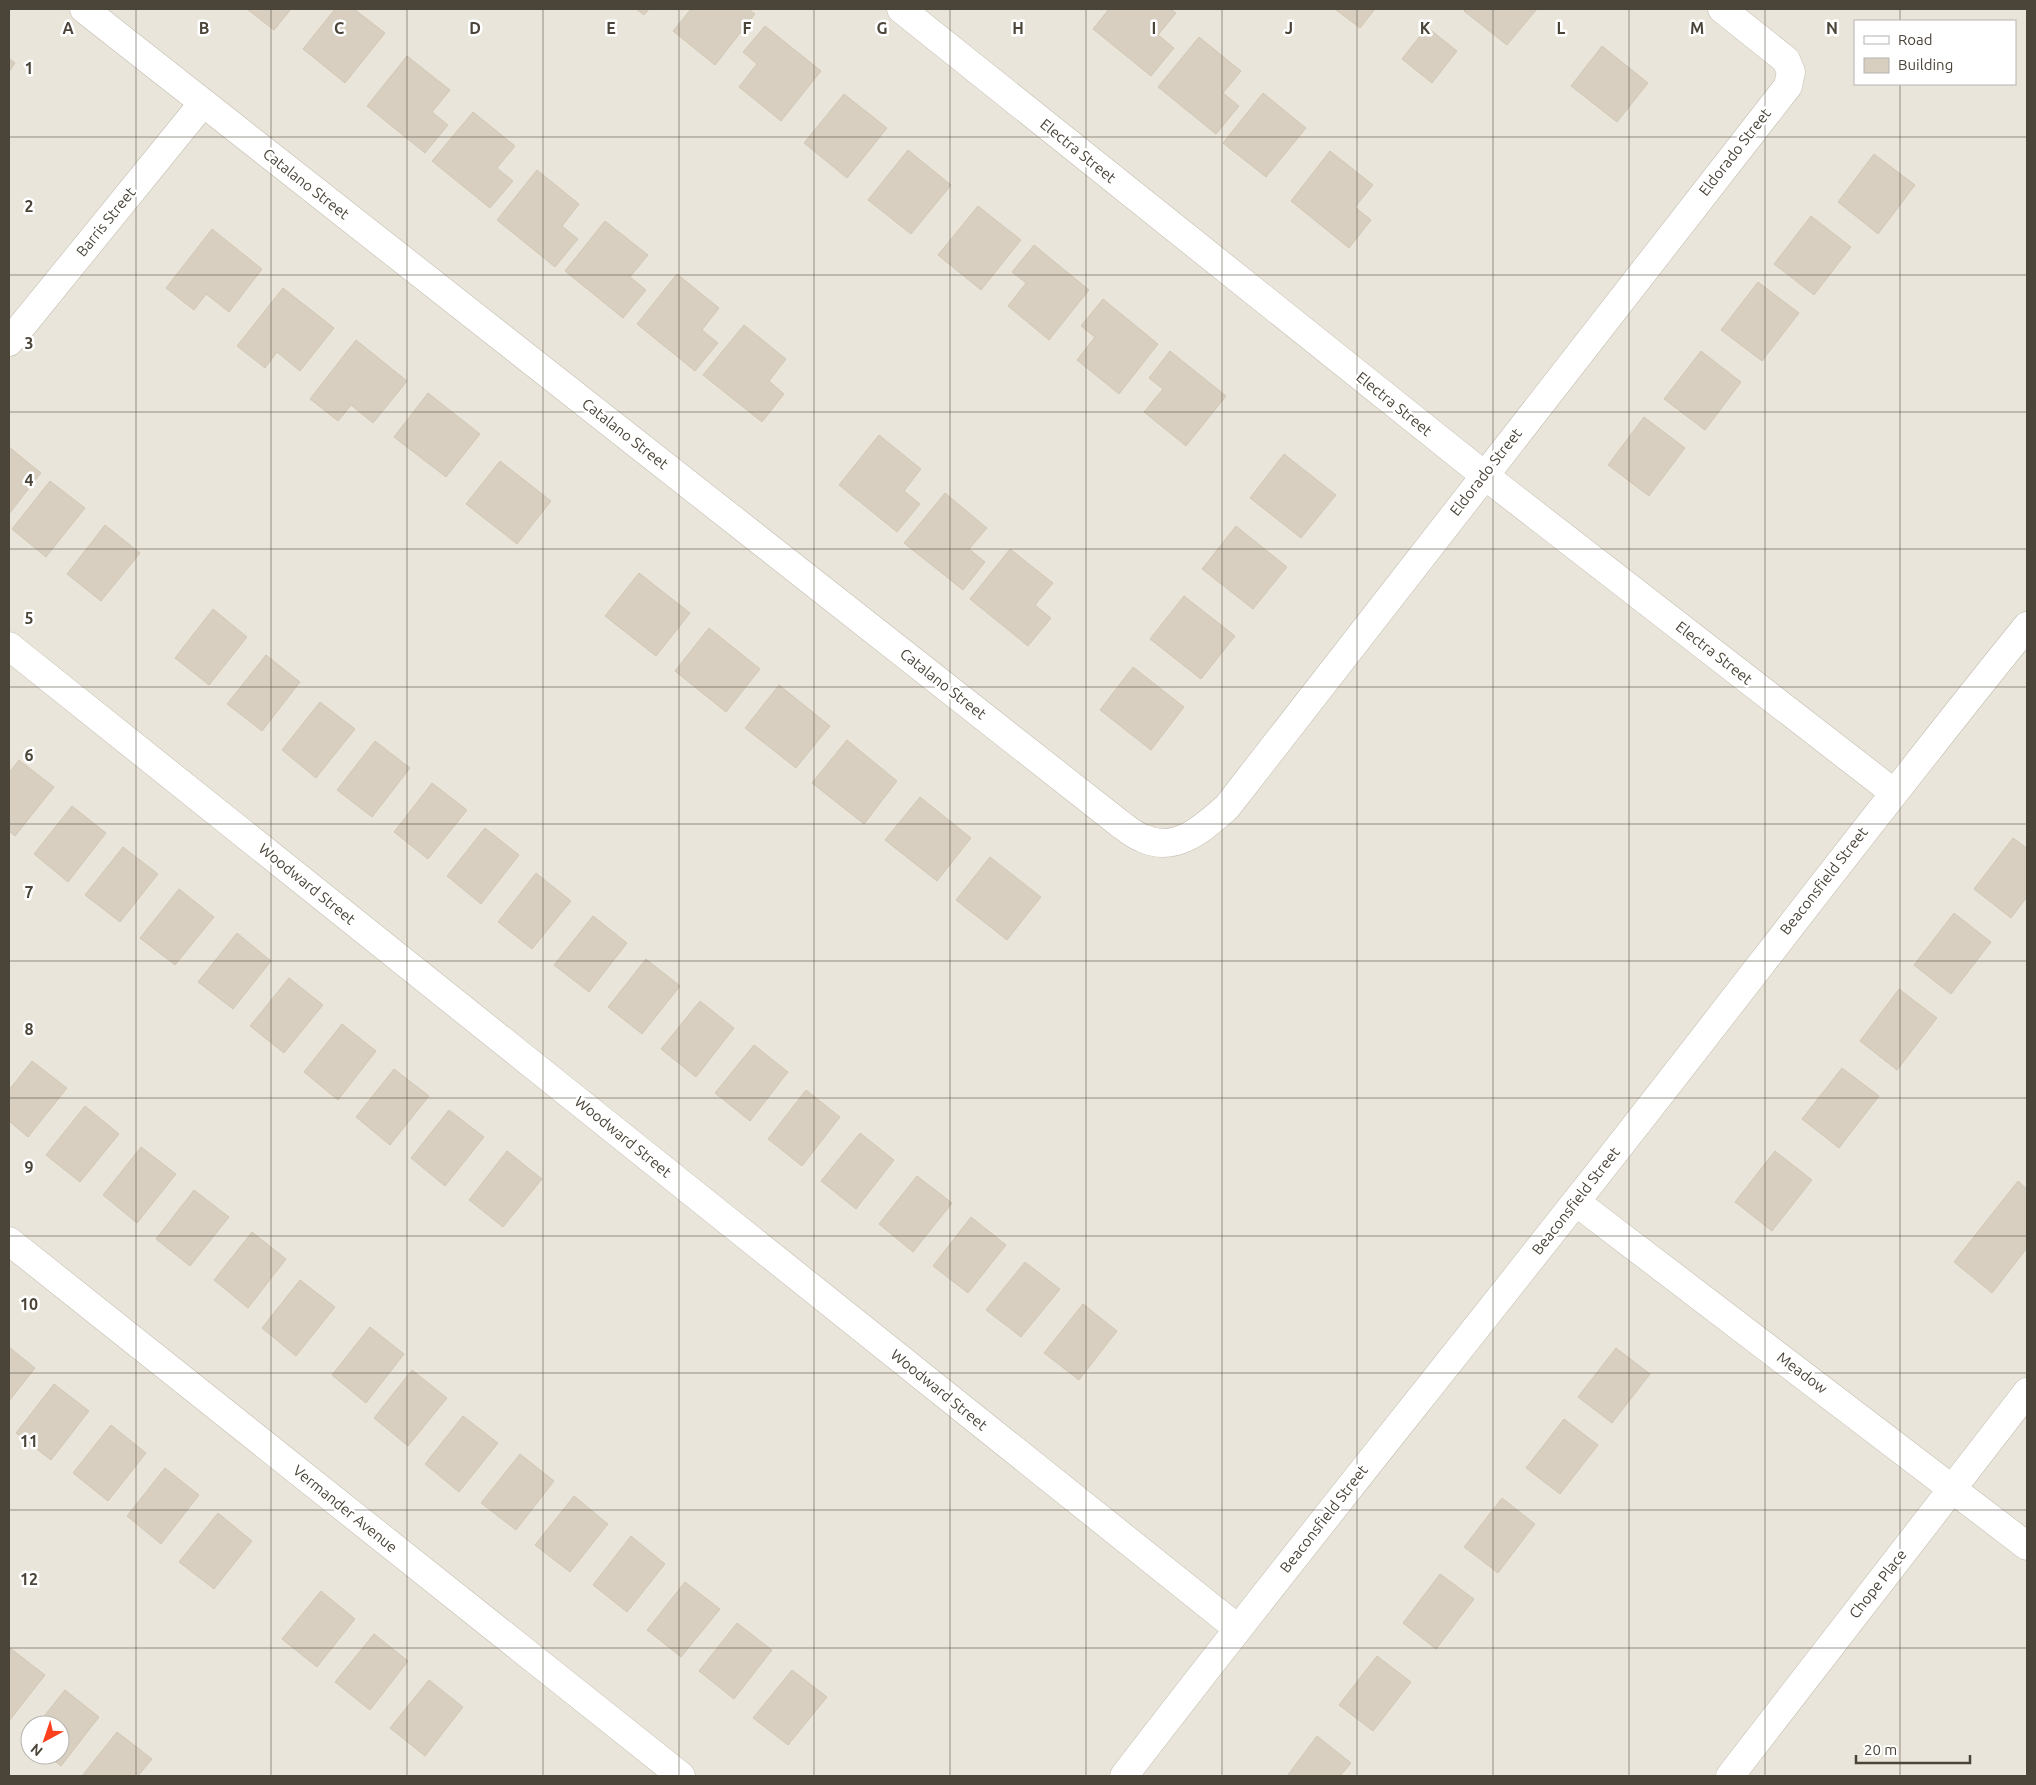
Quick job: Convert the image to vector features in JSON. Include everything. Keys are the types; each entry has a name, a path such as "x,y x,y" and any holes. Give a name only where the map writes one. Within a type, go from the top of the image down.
{"street":[{"name":"Catalano Street","path":"84,9 1119,823 1142,839 1173,844"},
{"name":"Electra Street","path":"901,9 1484,475 1893,792"},
{"name":"Eldorado Street","path":"1173,844 1201,830 1227,807 1788,86 1791,72 1786,60 1722,9"},
{"name":"Barris Street","path":"9,342 203,103"},
{"name":"Beaconsfield Street","path":"1124,1776 1237,1628 1576,1202 1893,792 2027,626"},
{"name":"Woodward Street","path":"9,646 1237,1628"},
{"name":"Meadow","path":"1576,1202 2027,1546"},
{"name":"Vermander Avenue","path":"9,1241 681,1776"},
{"name":"Chope Place","path":"1730,1776 2027,1392"}],"shaded area":[{"path":"9,9 2027,9 2027,1776 9,1776"}],"building":[{"path":"247,9 291,9 274,30"},
{"path":"335,9 354,9 385,33 345,83 303,49"},
{"path":"636,9 649,9 644,15"},
{"path":"691,9 748,9 755,14 715,65 673,31"},
{"path":"1109,9 1170,9 1176,13 1158,35 1174,48 1151,76 1093,29"},
{"path":"1335,9 1375,9 1360,28"},
{"path":"1466,9 1537,9 1507,45 1464,11"},
{"path":"765,26 821,71 781,121 739,87 757,64 743,52"},
{"path":"1427,27 1457,51 1432,83 1402,59"},
{"path":"1199,37 1241,71 1223,93 1239,106 1216,134 1158,87"},
{"path":"1602,46 1648,83 1617,122 1571,86"},
{"path":"407,56 450,90 432,112 448,125 425,153 367,106"},
{"path":"9,58 15,63 9,72"},
{"path":"1263,93 1306,128 1266,177 1223,143"},
{"path":"844,94 887,128 847,178 804,143"},
{"path":"473,112 515,146 497,168 513,181 490,208 432,161"},
{"path":"908,150 951,185 911,234 868,200"},
{"path":"1330,151 1373,185 1355,207 1371,220 1349,248 1291,201"},
{"path":"1874,154 1915,185 1878,234 1838,202"},
{"path":"537,170 579,204 562,226 578,239 555,267 497,220"},
{"path":"978,206 1021,240 981,290 938,255"},
{"path":"1811,216 1851,247 1814,295 1774,264"},
{"path":"605,221 648,255 630,277 646,290 623,318 565,271"},
{"path":"212,229 262,269 229,312 206,294 194,310 166,288"},
{"path":"1034,245 1089,290 1049,340 1008,306 1026,283 1012,272"},
{"path":"677,274 719,308 702,330 718,343 695,371 637,324"},
{"path":"1758,282 1799,313 1762,361 1721,330"},
{"path":"283,288 334,328 300,371 277,352 265,368 237,346"},
{"path":"1103,299 1158,344 1119,394 1077,360 1095,337 1081,326"},
{"path":"744,325 786,359 769,381 784,394 762,422 703,375"},
{"path":"356,340 407,381 373,423 351,405 338,421 310,399"},
{"path":"1170,351 1226,396 1186,446 1144,412 1163,389 1149,378"},
{"path":"1701,351 1741,382 1705,430 1664,399"},
{"path":"428,393 480,434 446,477 394,437"},
{"path":"1644,417 1685,448 1649,496 1608,465"},
{"path":"879,435 921,469 904,491 920,504 897,532 839,485"},
{"path":"9,447 41,473 9,514"},
{"path":"1284,454 1336,495 1301,538 1250,498"},
{"path":"500,461 551,501 517,544 466,504"},
{"path":"50,481 85,508 46,557 12,529"},
{"path":"945,493 987,528 969,549 985,562 963,590 904,543"},
{"path":"105,525 140,553 101,601 67,574"},
{"path":"1236,526 1287,567 1253,609 1202,569"},
{"path":"1010,549 1053,583 1035,605 1051,618 1028,646 970,599"},
{"path":"639,573 690,613 656,656 605,616"},
{"path":"1184,596 1235,636 1201,679 1150,639"},
{"path":"213,609 247,637 209,685 175,658"},
{"path":"709,628 760,669 726,712 675,671"},
{"path":"266,655 300,682 262,731 227,704"},
{"path":"1133,667 1184,707 1151,750 1100,710"},
{"path":"779,685 830,726 796,768 745,728"},
{"path":"320,702 355,729 316,778 282,750"},
{"path":"847,740 897,781 864,824 812,783"},
{"path":"375,741 410,768 372,817 337,790"},
{"path":"19,760 54,787 15,836 9,831 9,773"},
{"path":"432,783 467,810 428,859 394,832"},
{"path":"920,797 971,838 937,881 885,840"},
{"path":"72,806 106,833 68,882 34,854"},
{"path":"485,828 519,855 481,904 447,876"},
{"path":"2013,838 2027,848 2027,897 2011,918 1974,889"},
{"path":"123,847 158,874 120,922 85,895"},
{"path":"990,857 1041,897 1007,940 956,900"},
{"path":"536,873 571,901 532,949 498,922"},
{"path":"179,889 214,917 175,965 140,938"},
{"path":"1954,913 1991,942 1951,994 1914,965"},
{"path":"593,916 627,943 589,992 554,965"},
{"path":"237,933 271,961 233,1009 198,982"},
{"path":"646,959 680,986 642,1034 608,1007"},
{"path":"289,978 323,1005 284,1053 250,1026"},
{"path":"1899,989 1937,1018 1897,1070 1860,1041"},
{"path":"700,1001 734,1028 696,1077 661,1049"},
{"path":"342,1024 376,1051 338,1100 304,1072"},
{"path":"754,1045 788,1072 750,1121 715,1093"},
{"path":"32,1061 67,1088 28,1137 9,1121 9,1090"},
{"path":"1842,1068 1879,1096 1839,1148 1802,1119"},
{"path":"394,1069 429,1096 390,1145 356,1117"},
{"path":"806,1090 840,1117 802,1166 768,1139"},
{"path":"85,1106 119,1134 80,1182 46,1155"},
{"path":"449,1110 484,1137 445,1186 411,1158"},
{"path":"860,1133 894,1160 856,1209 821,1181"},
{"path":"141,1147 176,1174 137,1223 103,1195"},
{"path":"507,1151 542,1179 503,1227 469,1200"},
{"path":"1775,1151 1812,1180 1772,1231 1735,1202"},
{"path":"917,1176 952,1203 913,1252 879,1224"},
{"path":"2018,1181 2027,1189 2027,1248 1992,1293 1954,1262"},
{"path":"194,1190 229,1217 190,1266 156,1239"},
{"path":"971,1217 1006,1245 968,1293 933,1266"},
{"path":"252,1232 286,1259 248,1308 214,1280"},
{"path":"1025,1262 1060,1289 1021,1337 986,1310"},
{"path":"300,1280 335,1307 296,1356 262,1328"},
{"path":"1083,1304 1117,1331 1079,1380 1044,1353"},
{"path":"370,1327 404,1354 366,1403 332,1375"},
{"path":"9,1347 35,1368 9,1401"},
{"path":"1616,1348 1650,1374 1612,1423 1578,1397"},
{"path":"412,1370 447,1398 408,1446 374,1418"},
{"path":"54,1384 89,1411 51,1460 16,1433"},
{"path":"463,1416 498,1443 459,1492 425,1464"},
{"path":"1564,1419 1598,1445 1560,1494 1526,1468"},
{"path":"111,1425 146,1453 108,1501 73,1473"},
{"path":"520,1454 554,1481 516,1530 481,1503"},
{"path":"165,1468 199,1495 161,1544 127,1516"},
{"path":"574,1496 608,1524 570,1572 535,1545"},
{"path":"1502,1498 1535,1524 1498,1573 1464,1547"},
{"path":"218,1513 252,1541 214,1589 179,1562"},
{"path":"631,1536 665,1564 627,1612 593,1585"},
{"path":"1440,1574 1474,1599 1436,1649 1403,1623"},
{"path":"685,1582 720,1609 681,1657 647,1630"},
{"path":"321,1591 355,1619 317,1667 282,1639"},
{"path":"737,1623 772,1650 734,1699 699,1671"},
{"path":"374,1634 408,1661 370,1710 335,1682"},
{"path":"10,1648 45,1675 9,1721 9,1650"},
{"path":"1377,1656 1411,1682 1373,1731 1339,1705"},
{"path":"792,1670 827,1697 788,1745 753,1718"},
{"path":"429,1680 463,1707 425,1756 390,1728"},
{"path":"65,1690 99,1717 70,1754 70,1715 45,1715"},
{"path":"117,1732 152,1759 138,1776 82,1776"},
{"path":"1317,1736 1351,1763 1340,1776 1287,1776"}]}
